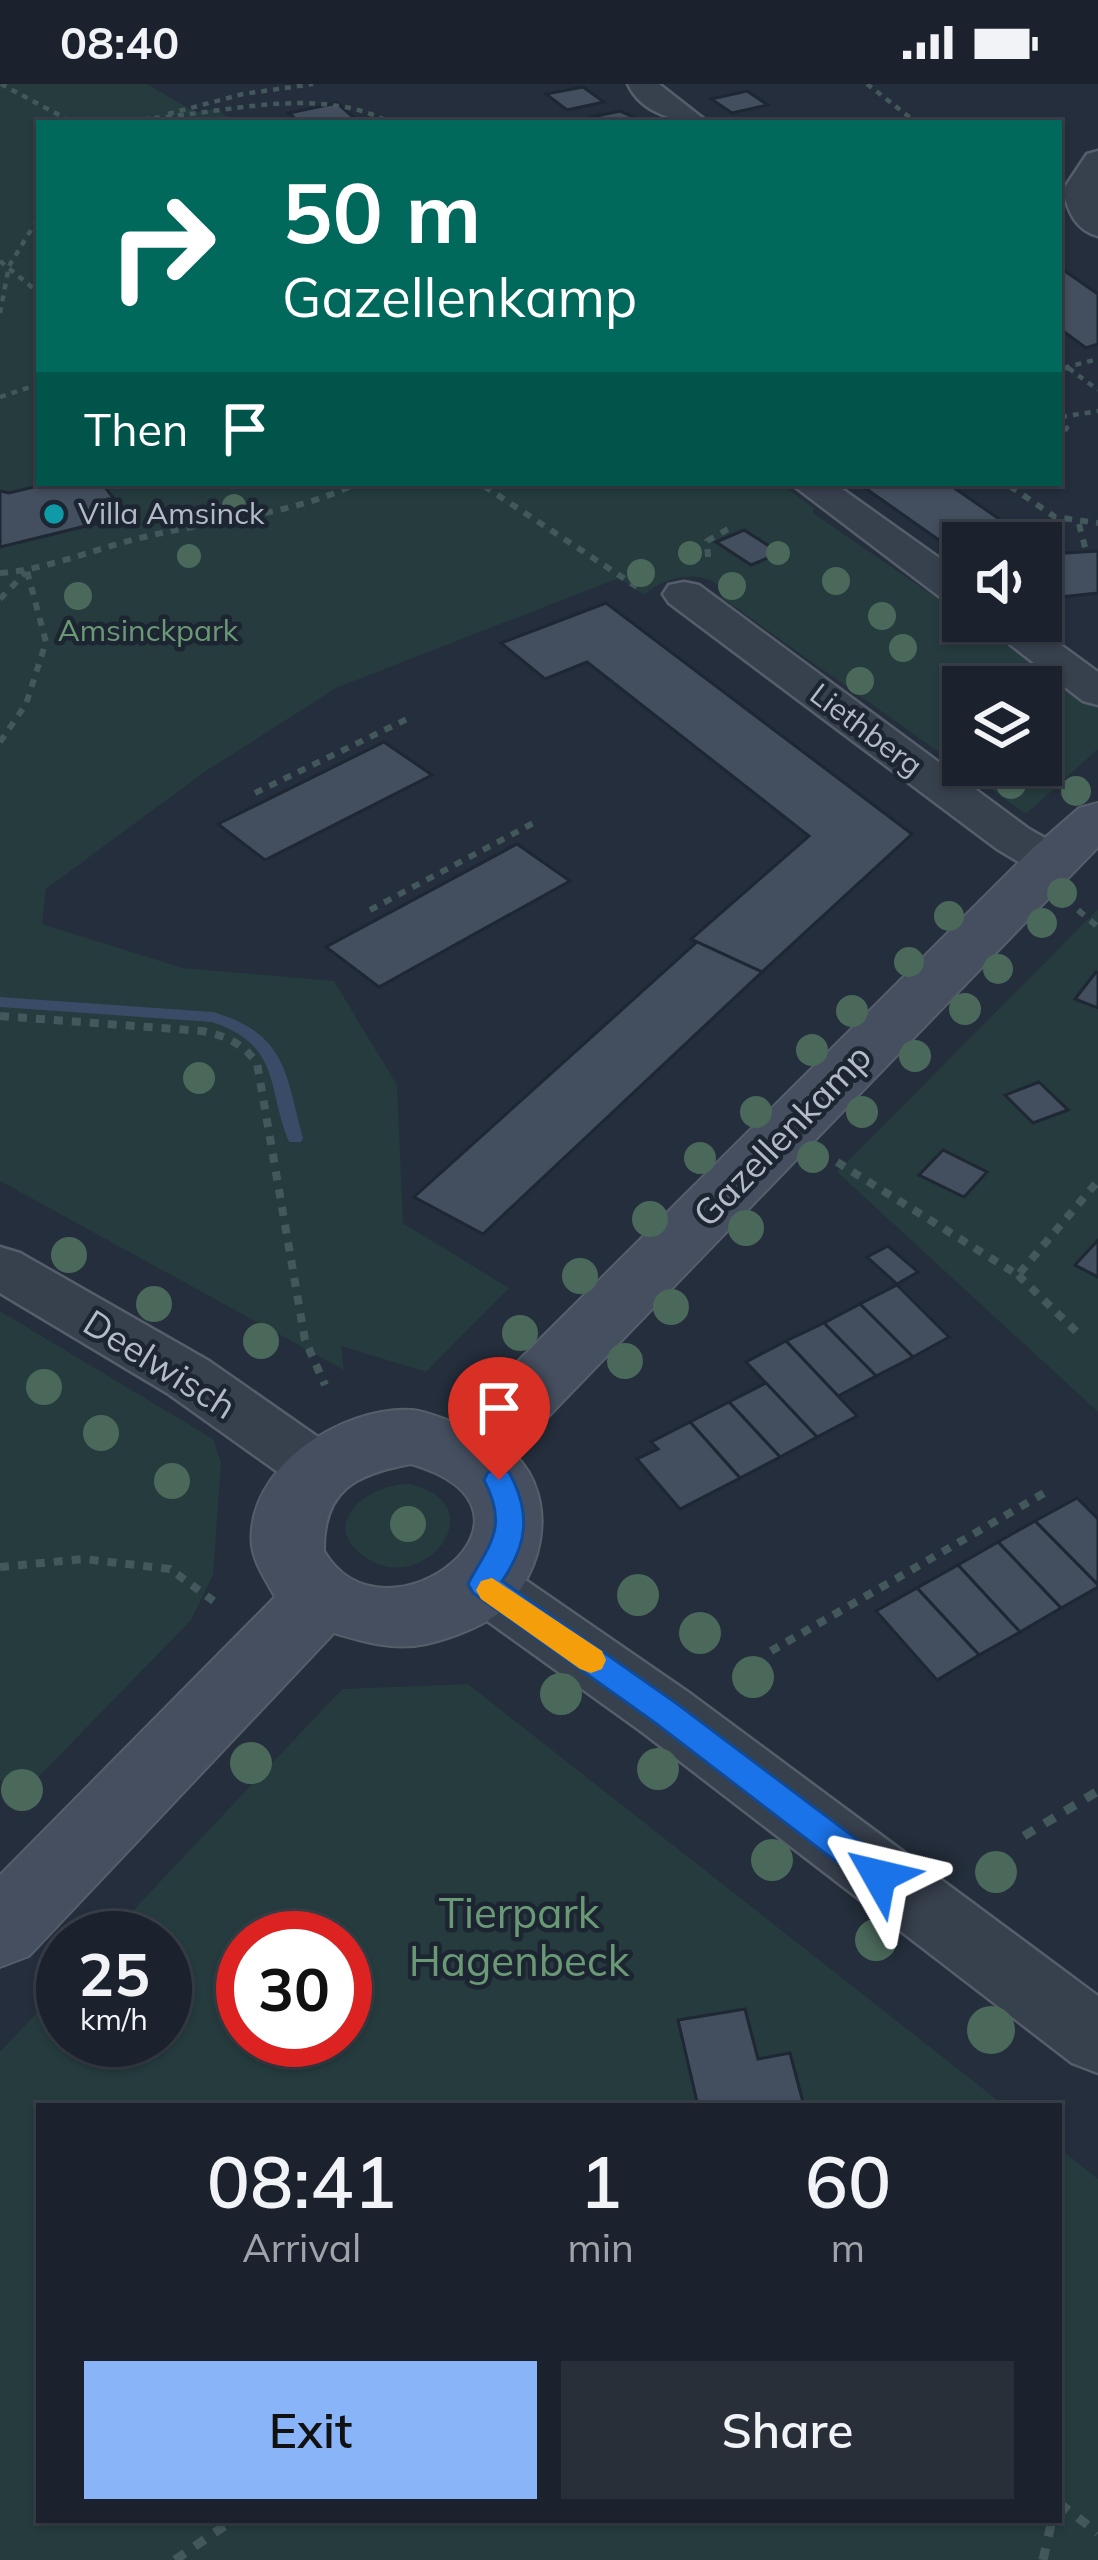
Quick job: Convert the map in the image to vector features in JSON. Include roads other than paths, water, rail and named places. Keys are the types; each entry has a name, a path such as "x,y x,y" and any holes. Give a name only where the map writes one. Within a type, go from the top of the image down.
{"street":[{"path":"643,86 690,120"},
{"path":"1082,213 1082,178 1098,161"},
{"path":"813,486 942,579"},
{"name":"Liethberg","path":"684,594 1013,839 1075,863"},
{"path":"1029,642 1098,692"},
{"name":"Gazellenkamp","path":"470,1454 1075,863"},
{"name":"Deelwisch","path":"0,1267 188,1377 316,1468"},
{"path":"391,1438 432,1439 470,1454 499,1480 511,1514 507,1551 483,1584 461,1600 405,1616 375,1615 323,1596 297,1568 287,1533 294,1499 316,1468 350,1448 391,1438"},
{"path":"483,1584 665,1712 1098,2039"},
{"path":"0,1930 323,1596"}],"waterway":[{"path":"0,1002 213,1017 236,1025 265,1047 273,1061 295,1138"}],"place":[{"name":"Villa Amsinck","path":"54,514"}],"park label":[{"name":"Amsinckpark","path":"148,631"},
{"name":"Tierpark Hagenbeck","path":"519,1937"}]}
